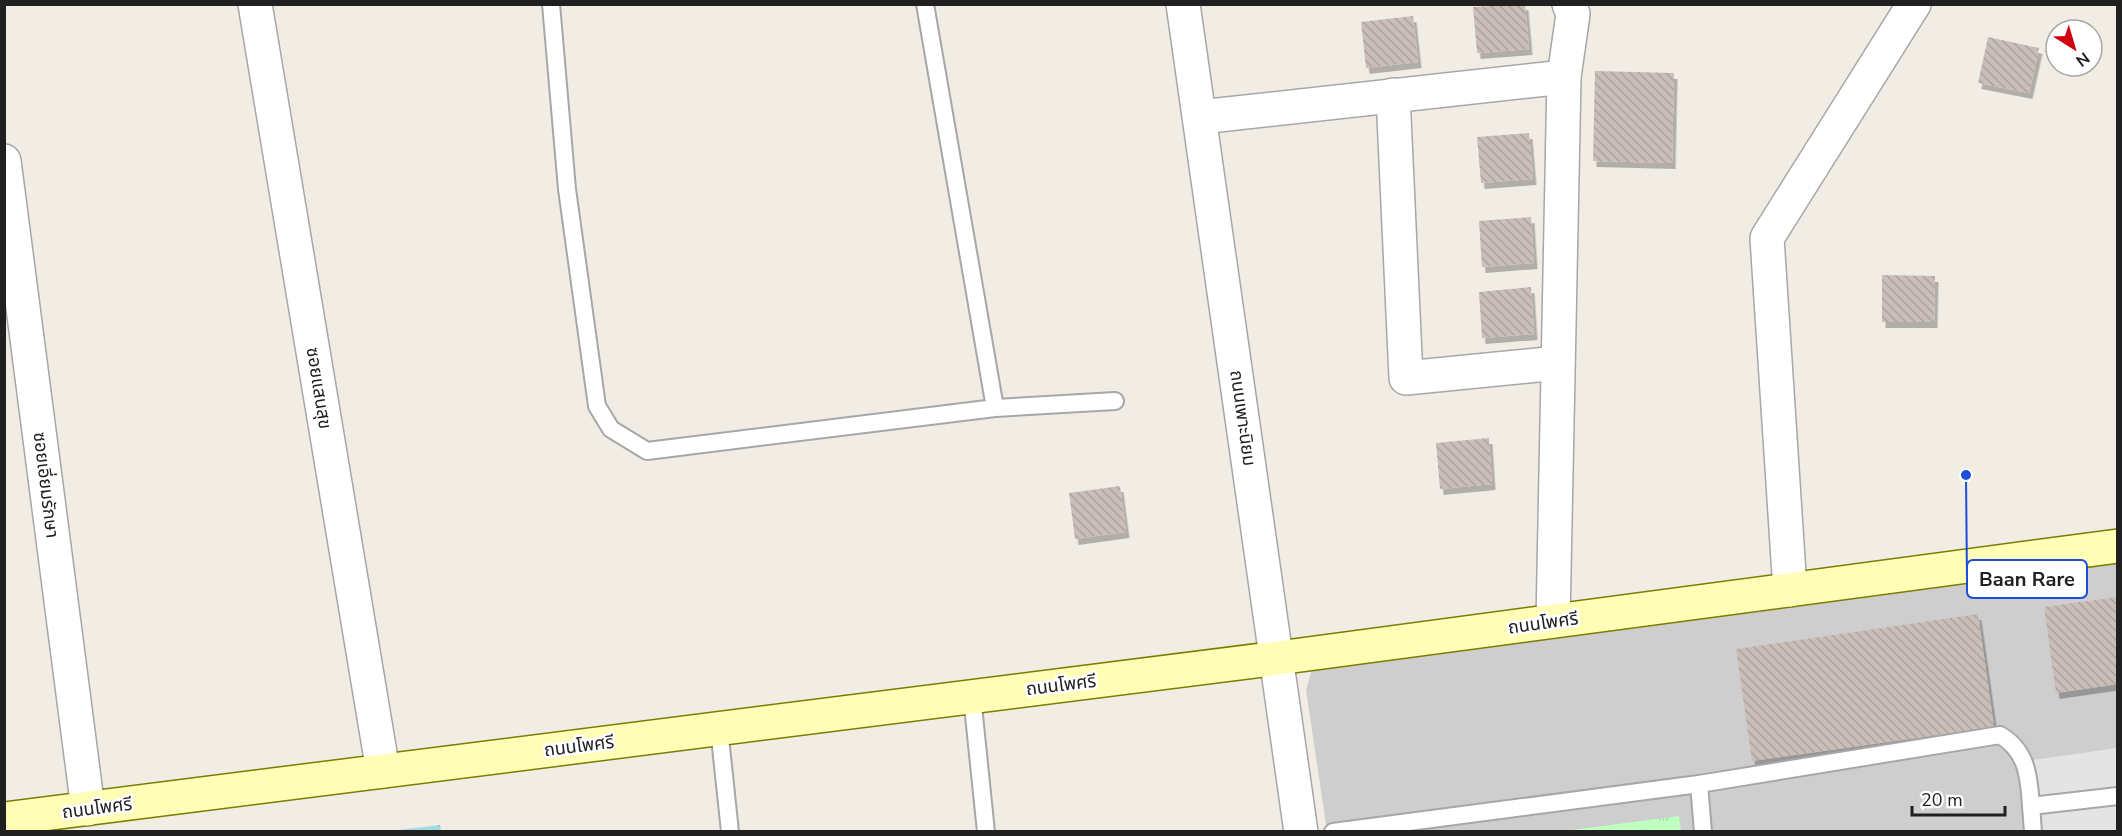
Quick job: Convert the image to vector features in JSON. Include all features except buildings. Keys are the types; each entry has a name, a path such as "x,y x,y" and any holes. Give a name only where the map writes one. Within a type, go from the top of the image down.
{"main road":[{"name":"ถนนโพศรี","path":"4,819 1278,658 2118,546"}],"street":[{"name":"ซอยแสนสุข","path":"255,4 383,771"},
{"path":"1553,621 1564,77 1573,14 1569,4"},
{"path":"1790,590 1767,238 1914,4"},
{"name":"ถนนเพาะนิยม","path":"1186,5 1301,831"},
{"path":"1200,117 1564,77"},
{"path":"1393,95 1406,378 1558,363"},
{"name":"ซอยเอี่ยมรักษา","path":"4,161 88,809"}],"lane":[{"path":"551,4 567,189 597,406 611,429 647,451 995,408 1115,401"},
{"path":"925,4 995,408"},
{"path":"972,696 986,831"},
{"path":"719,728 730,831"},
{"path":"1333,831 1699,784 2000,735 2014,746 2025,762 2033,831"},
{"path":"1699,784 1703,831"},
{"path":"2031,806 2118,796"}],"shaded area":[{"path":"2117,555 2117,831 1327,831 1306,690 1312,669"},
{"path":"2117,748 2117,831 2043,831 2033,760"}],"green space":[{"path":"1679,816 1681,831 1564,831"}],"water":[{"path":"440,825 441,831 390,831"}],"place":[{"name":"Baan Rare","path":"1966,475"}]}
